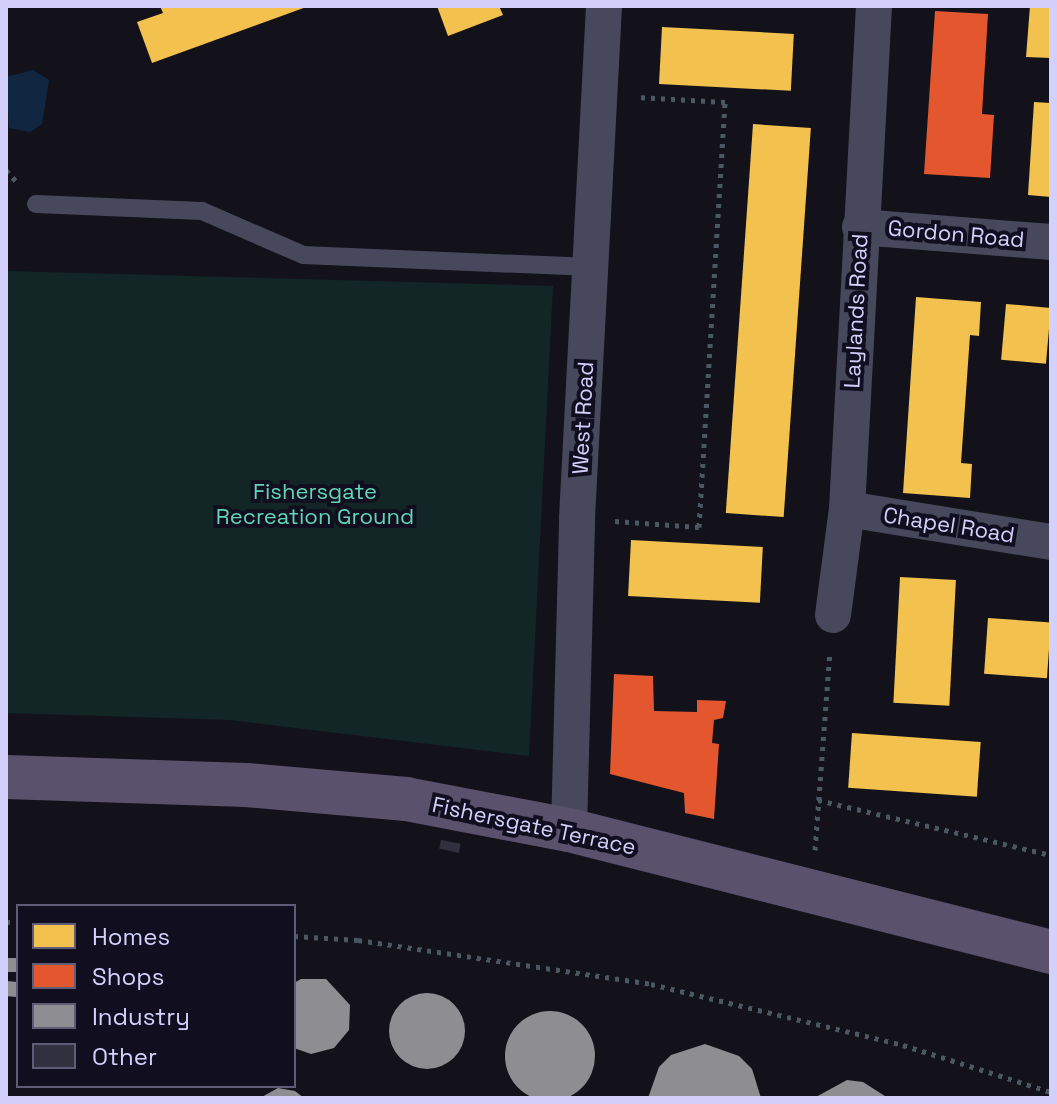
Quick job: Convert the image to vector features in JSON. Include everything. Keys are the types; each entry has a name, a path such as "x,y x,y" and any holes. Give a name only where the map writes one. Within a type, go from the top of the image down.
{"main road":[{"name":"Fishersgate Terrace","path":"6,777 246,785 391,798 569,830 1051,952"}],"street":[{"name":"West Road","path":"569,830 577,518 604,6"},
{"name":"Laylands Road","path":"833,615 847,509 874,6"},
{"name":"Gordon Road","path":"860,227 1051,242"},
{"name":"Chapel Road","path":"847,509 1051,542"}],"lane":[{"path":"36,204 202,211 303,255 592,267"}],"path":[{"path":"577,518 699,527 725,102 600,95"},
{"path":"812,891 833,615"},
{"path":"818,800 1051,855"},
{"path":"296,936 358,940 651,984 903,1045 1051,1092"}],"green space":[{"name":"Fishersgate Recreation Ground","path":"6,271 553,286 529,756 230,720 6,713"}],"water":[{"path":"33,70 49,80 42,124 30,132 9,128 6,77"}],"building: Homes":[{"path":"160,6 309,6 152,63 137,22 163,13"},
{"path":"437,6 499,6 503,15 448,36"},
{"path":"1030,6 1051,6 1051,58 1026,57"},
{"path":"662,27 794,34 791,91 659,84"},
{"path":"1034,102 1051,103 1051,197 1028,195"},
{"path":"753,124 811,128 784,517 726,513"},
{"path":"916,297 981,302 979,336 970,335 961,463 972,464 970,498 903,493"},
{"path":"1006,304 1051,308 1046,364 1001,360"},
{"path":"631,540 763,547 760,603 628,596"},
{"path":"900,577 956,580 949,706 893,703"},
{"path":"988,618 1051,622 1047,678 984,674"},
{"path":"852,733 981,742 977,797 848,788"}],"building: Shops":[{"path":"935,11 988,14 982,114 994,115 990,178 924,174"},
{"path":"614,674 653,676 654,711 697,712 697,700 726,701 723,718 714,720 712,743 719,744 714,819 685,813 684,793 610,774"}],"building: Industry":[{"path":"6,958 16,958 16,972 6,972"},
{"path":"326,979 350,1005 349,1030 334,1048 311,1054 296,1049 296,982"},
{"path":"6,981 16,982 16,997 6,996"},
{"path":"427,993 442,996 454,1004 462,1016 465,1031 462,1046 454,1058 442,1066 427,1069 412,1066 400,1058 392,1046 389,1031 392,1016 400,1004 412,996"},
{"path":"550,1011 567,1015 582,1024 591,1039 595,1056 591,1073 582,1088 567,1097 550,1101 533,1097 518,1088 509,1073 505,1056 509,1039 518,1024 533,1015"},
{"path":"705,1044 739,1056 752,1069 761,1098 648,1098 659,1067 671,1055"},
{"path":"847,1080 863,1082 888,1098 814,1098"},
{"path":"278,1088 295,1091 304,1098 260,1098"}],"building: Other":[{"path":"441,840 461,844 459,853 439,849"}]}
